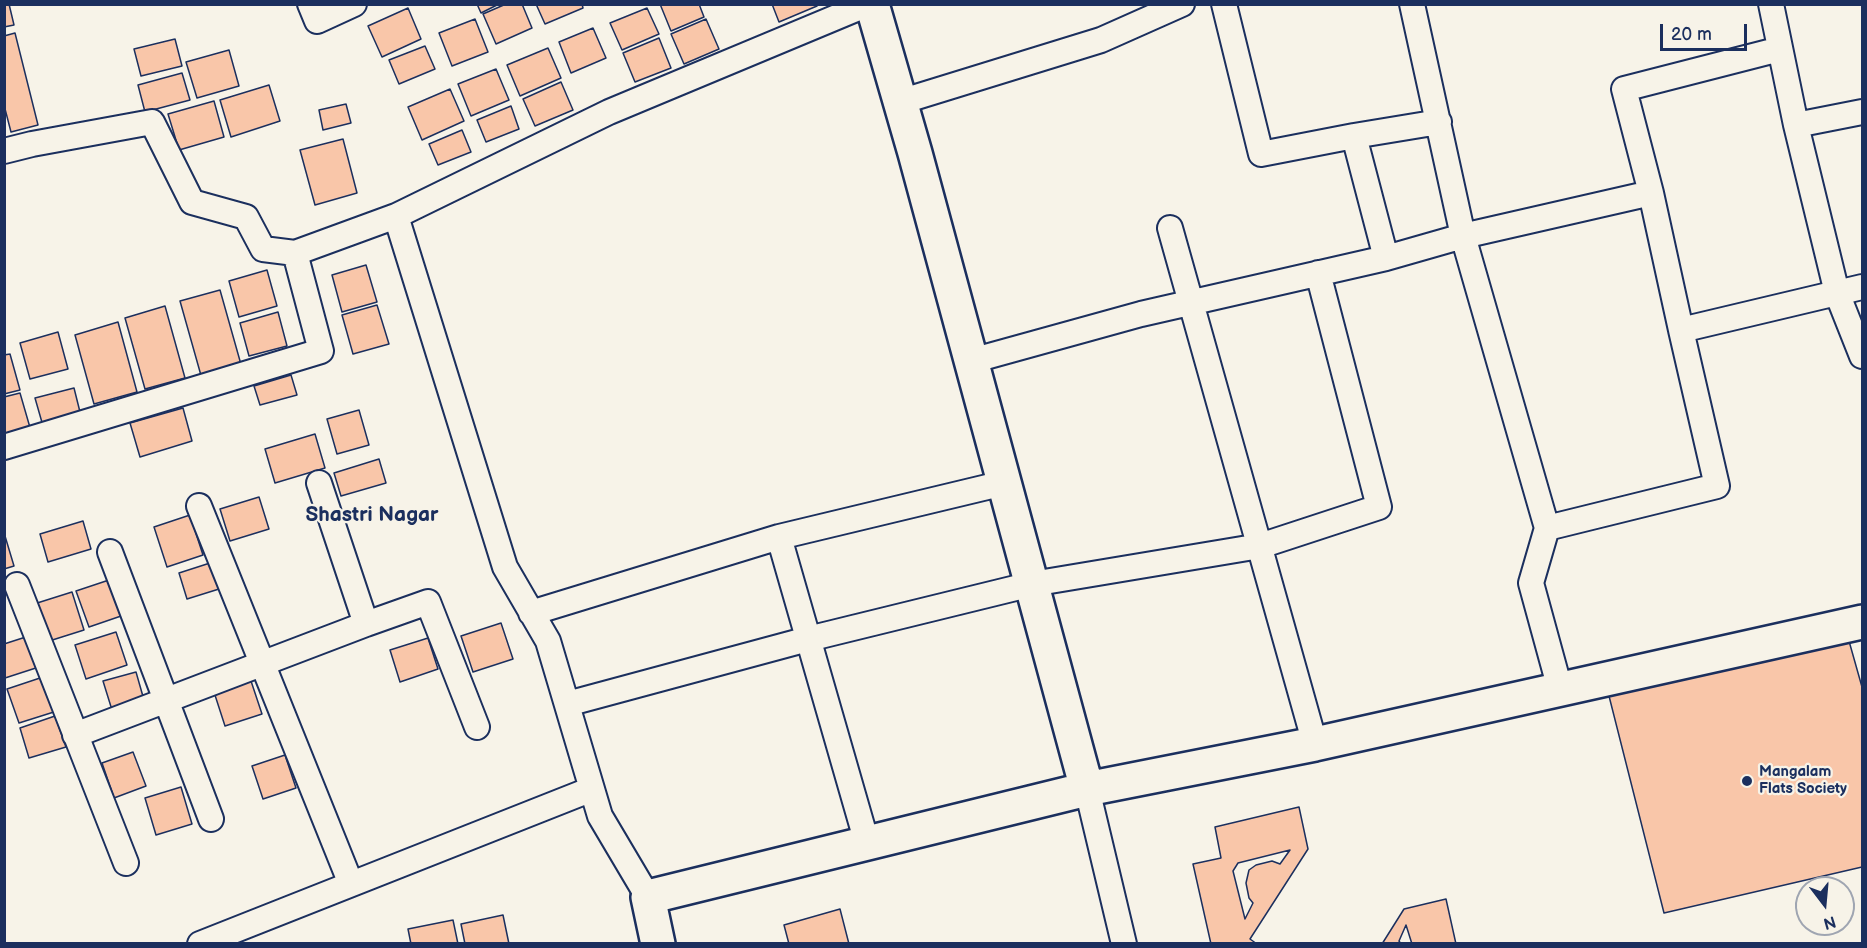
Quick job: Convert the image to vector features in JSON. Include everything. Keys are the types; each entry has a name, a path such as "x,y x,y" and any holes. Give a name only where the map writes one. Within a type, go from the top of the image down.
{"street":[{"path":"310,4 317,21 354,4"},
{"path":"4,151 152,122 192,202 246,218 264,249 295,253 396,216 609,112 870,4 900,102 1032,584 1087,789 1124,944"},
{"path":"900,102 1101,39 1182,4"},
{"path":"1224,4 1261,154 1439,122"},
{"path":"1412,4 1463,236 1546,528 1531,583 1560,689"},
{"path":"1771,4 1796,125 1837,293 1863,356"},
{"path":"1546,528 1717,486 1651,193 1624,89 1780,49"},
{"path":"1796,125 1863,112"},
{"path":"1354,136 1386,258"},
{"path":"971,361 1141,314 1386,258 1463,236 1651,193"},
{"path":"396,216 505,567 548,641 600,816 648,897 658,944"},
{"path":"1170,228 1315,744"},
{"path":"4,447 321,351 295,253"},
{"path":"567,704 808,639 1032,584 1260,546 1379,507 1318,273"},
{"path":"1681,330 1863,287"},
{"path":"318,483 366,624"},
{"path":"531,613 779,537 1004,483"},
{"path":"199,506 351,884"},
{"path":"779,537 867,843"},
{"path":"110,552 211,819"},
{"path":"17,585 126,863"},
{"path":"75,735 262,662 428,602 477,728"},
{"path":"648,897 1087,789 1315,744 1863,622"},
{"path":"200,944 592,789"}],"building":[{"path":"4,4 9,4 14,25 4,27"},
{"path":"477,4 499,4 481,13"},
{"path":"506,4 522,4 532,28 496,44 483,14"},
{"path":"536,4 582,4 583,8 545,24"},
{"path":"660,4 699,4 704,17 671,31"},
{"path":"772,4 817,4 817,6 779,22"},
{"path":"408,8 421,39 382,57 368,26"},
{"path":"647,8 659,34 622,50 610,23"},
{"path":"475,19 488,52 452,66 439,33"},
{"path":"706,19 719,49 684,64 671,34"},
{"path":"593,28 606,58 571,73 559,42"},
{"path":"15,33 38,125 11,132 4,105 4,36"},
{"path":"659,38 671,68 635,82 623,53"},
{"path":"175,39 182,66 141,76 134,49"},
{"path":"425,46 435,69 399,84 389,60"},
{"path":"548,48 561,78 520,96 507,65"},
{"path":"229,50 239,86 197,98 186,62"},
{"path":"496,69 509,100 471,116 458,84"},
{"path":"182,73 190,100 145,112 138,85"},
{"path":"561,82 573,110 535,126 523,99"},
{"path":"269,85 280,121 231,137 220,100"},
{"path":"450,89 464,121 422,140 408,107"},
{"path":"214,101 224,137 179,150 168,114"},
{"path":"346,104 351,123 323,130 319,110"},
{"path":"511,106 519,129 486,142 477,120"},
{"path":"462,130 471,152 438,165 429,144"},
{"path":"343,139 357,193 315,205 300,150"},
{"path":"366,265 377,302 342,312 332,275"},
{"path":"267,270 277,306 239,317 229,281"},
{"path":"220,290 242,368 202,379 180,301"},
{"path":"377,305 389,344 353,354 342,315"},
{"path":"165,306 185,378 145,389 125,318"},
{"path":"278,312 287,346 249,356 240,323"},
{"path":"118,322 137,392 94,404 75,335"},
{"path":"58,332 68,369 30,379 20,343"},
{"path":"10,354 20,390 4,394 4,355"},
{"path":"291,375 297,395 260,405 254,386"},
{"path":"74,388 81,416 43,426 35,398"},
{"path":"20,393 31,431 4,439 4,397"},
{"path":"183,408 192,441 140,457 130,423"},
{"path":"359,410 369,445 337,454 327,419"},
{"path":"315,434 325,468 275,483 265,449"},
{"path":"379,459 386,483 341,496 334,473"},
{"path":"259,497 269,529 230,541 220,509"},
{"path":"190,515 203,555 167,567 154,527"},
{"path":"83,521 91,549 48,562 40,534"},
{"path":"4,536 14,566 4,569"},
{"path":"210,563 219,589 187,599 179,573"},
{"path":"112,579 124,615 89,627 76,591"},
{"path":"72,592 84,630 46,642 34,604"},
{"path":"501,623 513,659 473,672 461,636"},
{"path":"116,632 127,665 86,679 75,645"},
{"path":"32,635 42,666 5,678 4,644"},
{"path":"428,638 438,669 400,682 390,650"},
{"name":"Mangalam Flats Society","path":"1849,641 1862,687 1862,867 1823,876 1795,876 1795,883 1664,913 1609,696"},
{"path":"136,672 144,700 112,710 103,681"},
{"path":"46,676 57,711 19,723 7,689"},
{"path":"250,678 262,714 225,726 213,689"},
{"path":"55,716 66,747 29,758 20,728"},
{"path":"133,752 146,786 114,798 102,763"},
{"path":"285,755 296,788 263,799 252,766"},
{"path":"181,787 192,824 156,835 145,798"},
{"path":"1299,807 1308,849 1250,939 1257,944 1211,944 1193,864 1221,858 1215,827","holes":["1290,850 1280,864 1272,861 1256,865 1249,870 1246,883 1249,898 1253,903 1245,919 1233,871 1238,863"]},
{"path":"1446,899 1456,944 1412,944 1406,925 1399,941 1401,944 1382,944 1404,909"},
{"path":"840,909 849,944 789,944 784,925"},
{"path":"503,915 509,944 465,944 461,924"},
{"path":"453,920 458,944 411,944 408,929"}],"place":[{"name":"Mangalam Flats Society","path":"1747,781"}],"district":[{"name":"Shastri Nagar","path":"372,516"}]}
